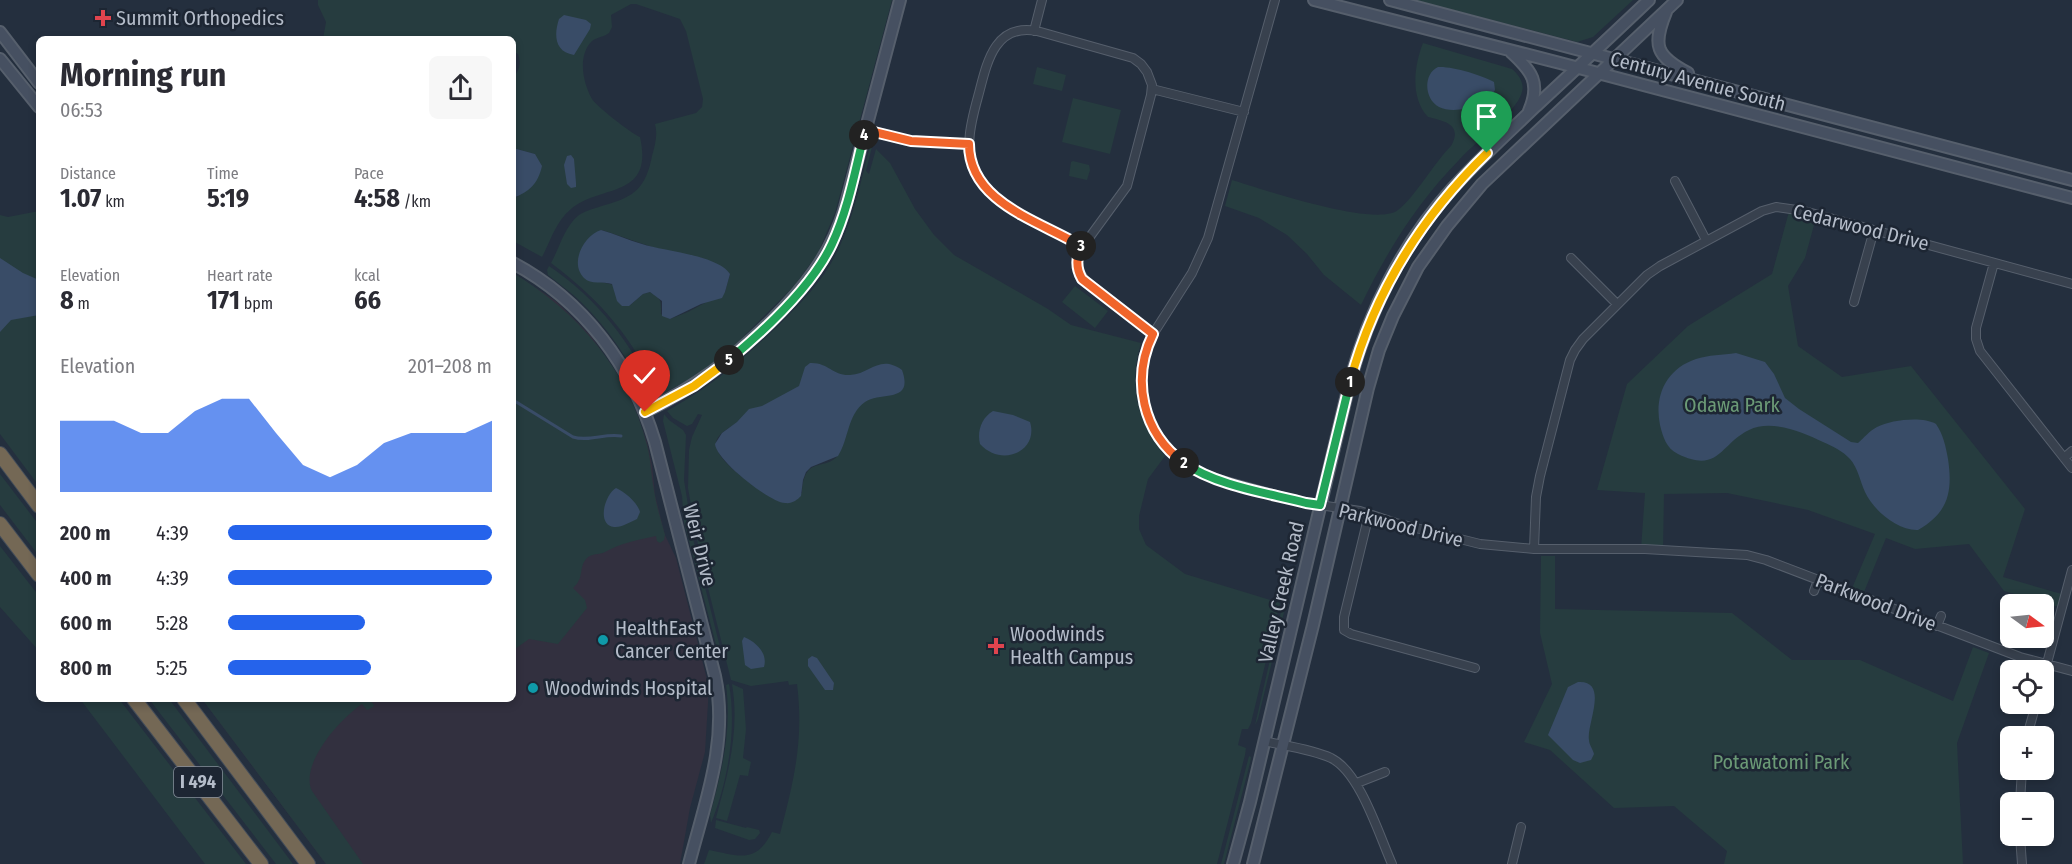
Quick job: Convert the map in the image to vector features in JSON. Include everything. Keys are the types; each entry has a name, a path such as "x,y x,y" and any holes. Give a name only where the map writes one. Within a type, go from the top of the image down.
{"highway":[{"path":"0,454 36,502"},
{"path":"0,524 36,571"},
{"name":"I 494","path":"136,702 261,864"},
{"name":"I 494","path":"186,702 308,864"}],"main road":[{"path":"645,412 686,391 719,369 756,336 810,280 829,250 839,226 900,0"},
{"name":"Century Avenue South","path":"1314,0 2072,198"},
{"name":"Century Avenue South","path":"1390,0 2072,180"},
{"name":"Valley Creek Road","path":"1233,864 1356,361 1370,322 1392,275 1419,231 1472,167 1649,0"},
{"name":"Valley Creek Road","path":"1253,864 1379,350 1397,307 1418,267 1447,226 1482,184 1677,0"},
{"path":"1668,8 1658,32 1662,56 1671,64 1704,82"},
{"path":"0,32 36,80"},
{"path":"1509,50 1529,69 1534,83 1533,98 1526,116"},
{"path":"0,59 36,103"},
{"name":"Weir Drive","path":"516,265 537,276 559,293 593,327 623,368 645,412 671,502 720,700 717,757 688,864"}],"street":[{"path":"1034,31 1042,0"},
{"name":"Parkwood Drive","path":"1275,0 1204,247 1188,282 1153,334 1142,365 1143,402 1153,428 1174,454 1193,469 1209,476 1306,503 1369,514 1469,542 1505,548 1645,549 1746,555 1766,560 2032,660"},
{"path":"1082,246 1013,210 997,199 978,178 970,159 972,119 987,61 992,50 1011,33 1023,30 1034,31 1133,58 1147,72 1152,89 1126,186 1082,246 1077,255 1077,265 1082,279 1153,334"},
{"path":"1152,89 1244,112"},
{"path":"866,130 911,141 969,144"},
{"path":"1675,181 1706,240"},
{"name":"Cedarwood Drive","path":"1534,549 1536,497 1540,476 1570,360 1575,350 1617,304 1660,266 1761,211 1776,207 1803,211 2072,284"},
{"path":"1854,302 1874,230"},
{"path":"1571,258 1617,304"},
{"path":"1994,263 1976,328 1976,339 1980,351 2072,468"},
{"path":"2064,458 2072,451"},
{"path":"1369,514 1344,617 1344,630 1351,634 1475,668"},
{"path":"2048,660 2072,570"},
{"path":"1814,591 1818,580"},
{"path":"1937,626 1941,616"},
{"name":"Parkwood Drive","path":"2054,666 2072,671"},
{"path":"1264,741 1334,759 1346,768 1357,783 1392,864"},
{"path":"1357,783 1385,772"},
{"path":"1512,864 1521,827"},
{"path":"2021,846 2022,864"}],"shaded area":[{"path":"516,275 556,301 591,336 620,378 632,401 647,442 655,495 665,535 676,558 709,687 705,752 690,808 680,864 326,864 204,702 516,702"}],"green space":[{"path":"318,0 892,0 835,213 818,253 795,285 732,348 694,377 660,395 638,355 614,322 586,292 551,263 566,231 579,215 624,198 642,183 655,144 655,124 696,113 702,107 703,99 686,31 680,19 631,4 611,15 612,27 609,33 592,41 587,47 583,70 589,93 600,107 622,126 640,137 642,157 639,171 622,187 583,201 571,209 558,225 542,257 516,243 516,197 519,196 535,154 516,149 516,73 520,63 516,53 516,36 324,36 326,22","holes":["602,230 655,248 705,259 730,274 725,292 670,319 661,314 660,301 650,292 643,294 629,306 622,306 615,294 614,285 601,282 579,265 584,244"]},
{"path":"1414,0 1633,0 1593,37 1577,42"},
{"path":"1423,43 1512,69 1522,82 1523,89 1509,112 1459,160 1416,211 1392,247 1361,305 1324,275 1287,235 1259,218 1225,206 1232,180 1343,211 1385,214 1398,210 1451,146 1455,133 1446,122 1428,117 1418,101 1415,82 1417,62"},
{"path":"1037,67 1066,75 1062,91 1033,84"},
{"path":"1073,98 1121,110 1110,154 1062,142"},
{"name":"Woodwinds Health Campus","path":"870,146 872,147 866,171 869,174 876,149 890,163 915,209 934,235 954,255 1048,309 1071,325 1141,343 1135,374 1135,388 1148,430 1165,456 1148,479 1139,516 1139,529 1146,545 1185,574 1280,603 1251,723 1248,729 1242,729 1238,745 1246,748 1245,755 1217,864 704,864 709,850 746,855 760,849 772,832 780,834 796,760 799,704 797,684 789,685 788,681 751,686 731,680 700,556 688,488 689,450 702,415 698,414 692,424 687,426 673,418 667,411 699,392 739,361 788,316 819,281 844,237","holes":["735,424 840,452 829,462 817,465 807,472 802,493 768,495 734,470 716,446 717,439"]},
{"path":"1073,161 1089,165 1087,180 1069,176"},
{"name":"Odawa Park","path":"1790,208 1817,214 1805,258 1788,286 1798,346 1842,377 1911,366 2025,509 2003,577 2065,595 2062,608 2054,606 2054,594 2014,594 2004,591 1969,544 1915,549 1886,538 1862,597 1850,593 1875,534 1808,510 1727,493 1664,494 1663,550 1641,549 1645,493 1597,490 1627,384 1688,326 1772,274"},
{"path":"36,212 36,482 0,434 0,215 8,217"},
{"path":"549,266 583,292 612,324 636,358 656,396 645,390 600,322 573,295 548,275"},
{"path":"516,275 559,306 579,325 613,368 627,392 647,445 656,501 665,535 664,540 660,543 656,536 629,542 589,556 584,561 579,580 573,588 585,600 587,608 558,644 529,639 516,648"},
{"path":"1075,286 1108,311 1095,328 1062,302"},
{"path":"664,414 686,435 684,480 694,543 723,659 720,660 684,522 682,496 663,421"},
{"path":"0,474 36,521 36,552 0,505"},
{"path":"0,546 36,592 36,648 0,607"},
{"name":"Potawatomi Park","path":"1541,556 1555,556 1555,609 1732,613 1792,660 1860,660 1953,701 1973,647 1989,653 1957,743 1963,864 1724,864 1727,851 1674,806 1614,808 1550,750 1524,742 1552,684 1540,633"},
{"path":"1283,603 1286,604 1255,725"},
{"path":"729,684 732,719 729,755 722,790 711,823 710,815 725,751 728,719 726,685"},
{"path":"732,684 743,689 746,729 743,758 751,762 748,776 740,775 727,821 716,818 732,752 735,718"},
{"path":"82,702 121,702 246,864 205,864"},
{"path":"151,702 171,702 293,864 276,864"},
{"path":"204,702 372,702 374,705 367,710 362,704 344,720 324,743 311,768 312,791 363,864 326,864"},
{"path":"1249,756 1251,757 1250,763 1224,864 1221,864"},
{"path":"716,820 759,830 760,833 755,839 749,840 715,828"}],"water":[{"path":"564,15 586,20 591,24 574,55 563,50 557,42 557,25 559,19"},
{"path":"1438,67 1459,69 1482,77 1494,82 1495,90 1485,101 1470,108 1453,110 1439,107 1430,98 1427,87 1430,75"},
{"path":"516,149 535,154 542,166 538,178 524,193 516,197"},
{"path":"571,155 574,159 576,187 571,188 567,184 564,165 567,156"},
{"path":"601,230 642,244 714,262 730,274 722,298 701,304 670,319 662,316 662,301 650,292 643,294 629,306 622,306 617,301 612,284 584,278 578,265 580,250 584,243"},
{"path":"0,258 36,279 36,316 11,320 0,332"},
{"path":"1736,353 1765,362 1774,374 1785,398 1851,442 1858,443 1874,429 1890,422 1923,420 1936,424 1946,450 1950,482 1942,509 1918,530 1902,527 1887,518 1874,506 1865,492 1855,466 1847,456 1806,434 1777,426 1749,430 1711,459 1702,461 1674,452 1666,442 1660,425 1659,404 1664,385 1677,369 1696,359"},
{"path":"810,363 816,363 844,375 857,374 881,364 887,364 902,370 904,388 894,395 872,399 859,407 851,420 838,456 811,467 803,480 801,496 792,502 785,503 767,496 744,479 724,460 715,444 722,433 749,409 762,406 799,386 805,367"},
{"path":"993,411 1013,415 1030,422 1029,441 1017,453 998,455 980,444 981,426 985,417"},
{"path":"616,488 637,505 640,512 637,519 623,526 614,527 605,521 604,509 609,496"},
{"path":"744,637 753,642 763,653 764,667 751,669 745,665 742,641"},
{"path":"812,656 817,658 834,683 833,690 825,690 808,666 808,659"},
{"path":"1578,682 1588,683 1593,688 1595,696 1589,733 1589,742 1594,754 1591,760 1580,763 1573,760 1548,735 1568,687"}],"waterway":[{"path":"516,402 573,437 585,439 621,436"}],"place":[{"name":"Summit Orthopedics","path":"103,18"},
{"name":"HealthEast Cancer Center","path":"603,640"},
{"name":"Woodwinds Health Campus","path":"996,646"},
{"name":"Woodwinds Hospital","path":"533,688"}],"route":[{"path":"645,412 686,391 719,369 756,336 810,280 829,250 839,226 866,130 911,141 969,144 970,159 978,178 988,191 1007,206 1082,246 1077,255 1077,265 1082,279 1153,334 1142,365 1142,395 1146,412 1156,434 1168,448 1186,465 1209,476 1320,505 1356,361 1382,293 1431,214 1487,153"}]}
